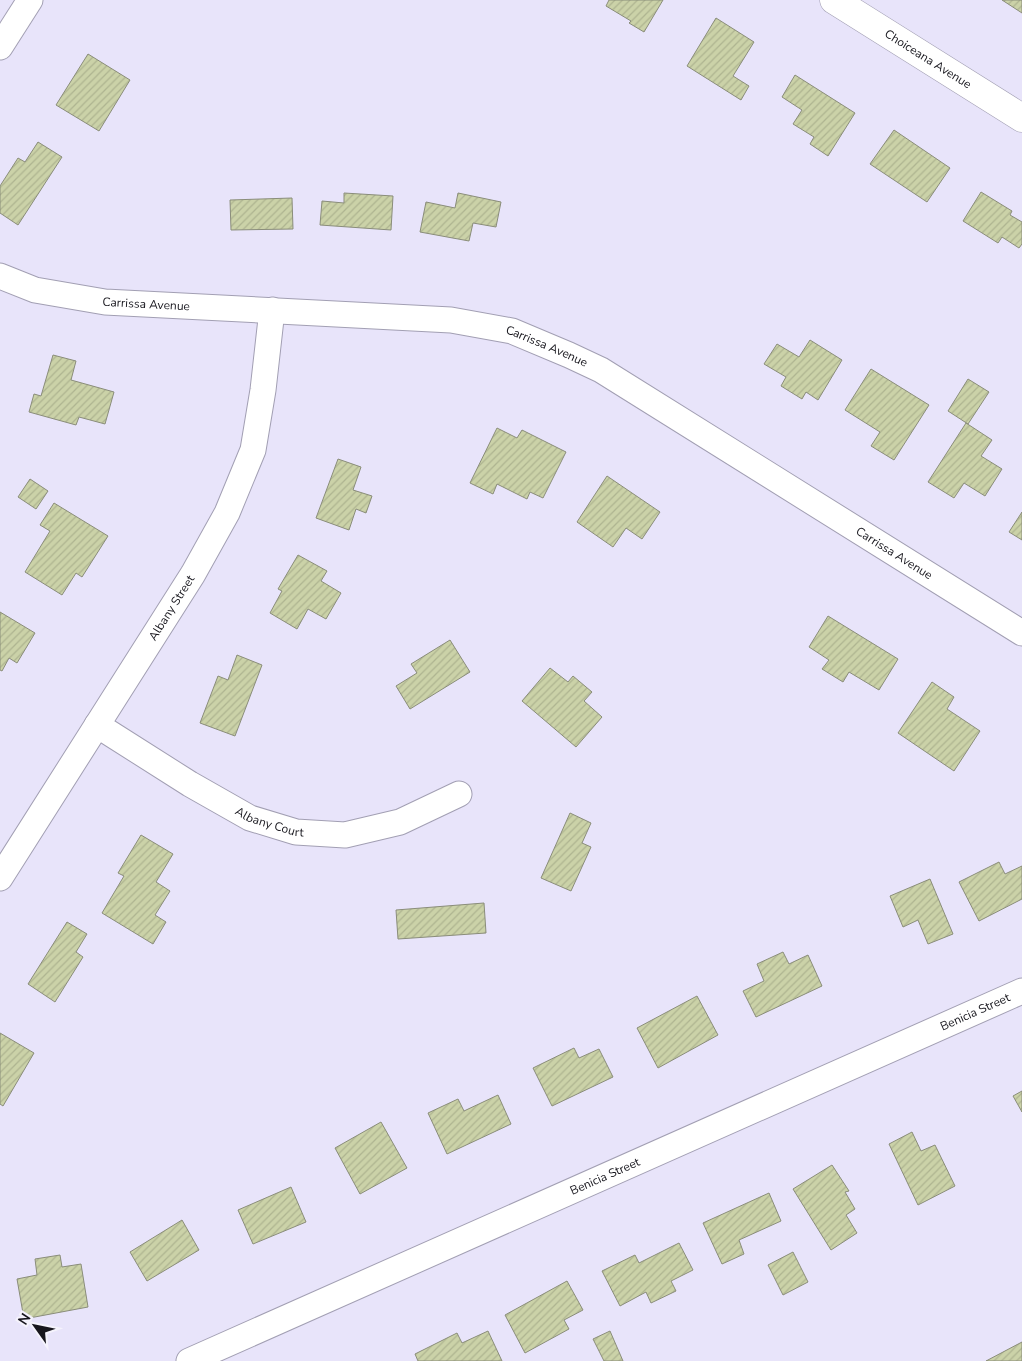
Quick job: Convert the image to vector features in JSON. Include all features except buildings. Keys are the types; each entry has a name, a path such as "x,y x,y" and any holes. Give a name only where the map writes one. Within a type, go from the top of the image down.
{"street":[{"path":"0,48 30,0"},
{"name":"Choiceana Avenue","path":"834,0 1022,118"},
{"name":"Carrissa Avenue","path":"0,276 35,290 105,302 451,320 512,331 601,370 1022,633"},
{"name":"Albany Street","path":"0,878 193,574 227,513 253,450 263,390 272,310"},
{"name":"Albany Court","path":"97,725 190,784 250,818 296,832 345,835 364,831 400,822 459,794"},
{"name":"Benicia Street","path":"189,1361 1022,991"}]}
